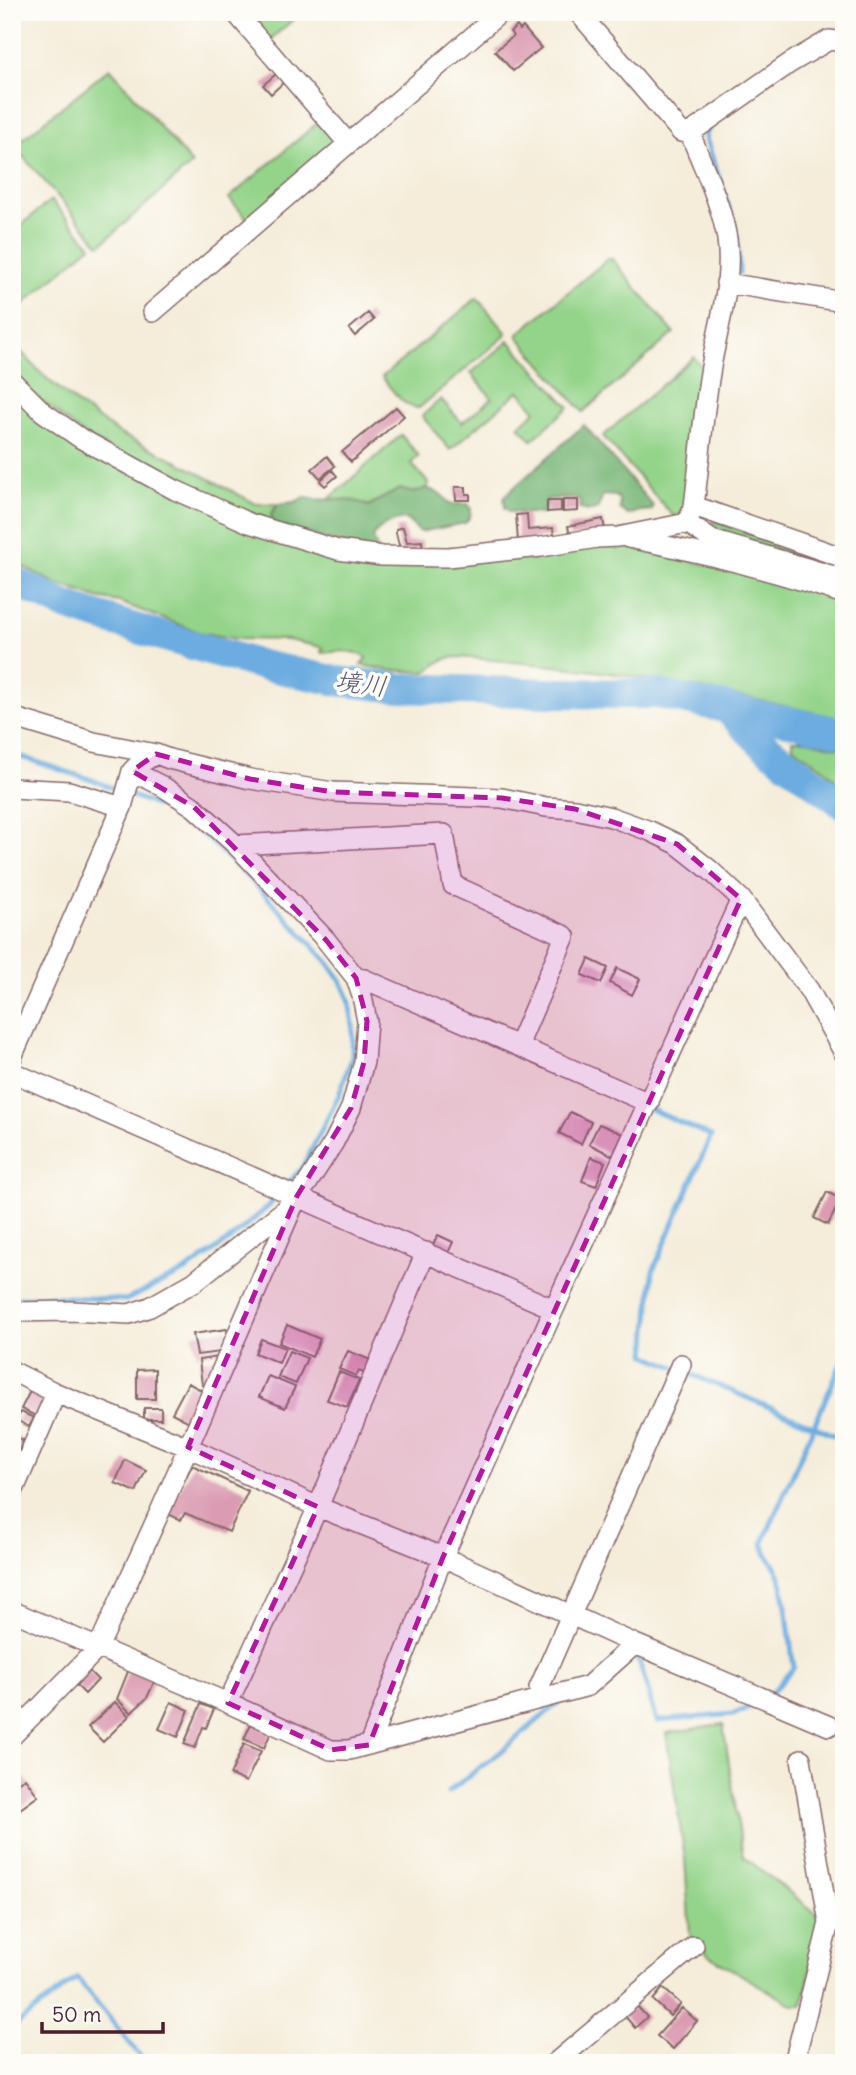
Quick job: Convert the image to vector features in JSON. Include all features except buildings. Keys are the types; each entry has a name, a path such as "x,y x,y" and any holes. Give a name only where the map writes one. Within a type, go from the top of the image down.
{"street":[{"path":"234,12 348,143"},
{"path":"153,312 501,12"},
{"path":"578,12 681,132 690,133 790,63 829,40 844,42"},
{"path":"690,133 705,169 726,236 728,252 725,298 710,369 691,514 712,540 844,579"},
{"path":"726,282 844,302"},
{"path":"12,381 43,412 119,461 220,512 311,544 382,556 448,557 618,537 670,546 784,574 844,594"},
{"path":"618,537 691,514 844,558"},
{"path":"12,716 94,742 156,754 250,779 333,792 502,798 611,817 650,831 677,844 741,899 809,990 844,1053"},
{"path":"12,1057 122,807 132,771 156,754"},
{"path":"12,1736 98,1648 297,1196 334,1142 351,1108 364,1062 367,1021 362,996 356,978 326,940 236,845 194,807 132,771"},
{"path":"12,788 69,791 122,807"},
{"path":"236,845 444,834 453,885 565,936 518,1046"},
{"path":"369,1745 443,1558 741,899"},
{"path":"356,978 365,979 649,1103"},
{"path":"12,1072 554,1309"},
{"path":"12,1312 129,1314 150,1307 194,1282 247,1241 297,1196"},
{"path":"228,1703 318,1507 426,1252"},
{"path":"539,1688 681,1364"},
{"path":"12,1371 56,1393 188,1447 318,1507 443,1558 635,1644 829,1726"},
{"path":"12,1494 56,1393"},
{"path":"12,1611 331,1750 349,1750 588,1686 635,1644"},
{"path":"794,2063 829,1923 801,1759"},
{"path":"555,2063 694,1946"}],"highlighted area":[{"path":"156,754 250,779 333,792 502,798 575,809 677,844 741,899 443,1557 369,1745 331,1750 228,1703 318,1507 188,1447 297,1196 351,1108 364,1062 367,1021 356,978 326,940 194,807 132,771"}],"green space":[{"path":"240,12 302,12 266,43"},
{"path":"110,68 192,164 100,245 14,146"},
{"path":"321,120 340,141 249,221 229,198"},
{"path":"51,200 91,246 12,314 12,233"},
{"path":"608,259 612,259 674,333 583,412 518,334"},
{"path":"477,298 506,332 505,336 419,408 408,405 382,377"},
{"path":"509,341 569,407 532,440 519,426 536,411 519,391 450,450 422,416 441,399 462,423 492,398 471,373"},
{"path":"12,342 44,376 120,434 256,504 279,504 271,513 273,524 234,513 82,434 12,376"},
{"path":"694,357 704,370 687,509 682,515 673,516 603,436"},
{"path":"12,391 93,452 369,561 615,542 844,598 844,719 679,684 555,666 455,657 442,660 426,672 388,670 361,665 367,658 351,652 323,653 321,647 288,640 237,639 199,632 119,602 98,598 55,583 12,561"},
{"path":"584,425 653,506 652,510 628,515 620,509 620,500 616,496 603,495 598,508 589,511 580,509 580,501 577,498 547,499 543,514 511,512 505,508 504,498 507,494"},
{"path":"401,435 419,456 411,463 429,484 427,488 413,493 400,489 368,506 330,498"},
{"path":"427,488 442,495 449,504 468,504 471,509 470,517 465,523 420,532 406,519 393,522 374,535 378,549 374,553 273,524 271,513 279,504 295,502 305,497 353,501 368,506 400,489 413,493"},
{"path":"713,521 844,565 844,574 711,530 709,525"},
{"path":"792,740 806,740 844,749 844,787 793,747"},
{"path":"723,1724 743,1856 821,1917 803,2005 793,2005 709,1956 690,1936 685,1859 666,1733"}],"waterway":[{"path":"709,129 705,136 732,217 737,238 739,273"},
{"name":"境川","path":"12,580 66,606 138,629 257,664 337,681 400,688 659,694 844,733"},
{"name":"境川","path":"724,706 760,742 844,805"},
{"path":"12,754 95,781 175,813 211,842 254,883 327,961 340,979 349,999 353,1025 352,1057 339,1095 303,1167 285,1187"},
{"path":"833,1082 844,1108"},
{"path":"650,1109 711,1136 653,1271 646,1355 675,1367"},
{"path":"12,1299 47,1296 126,1300 186,1271 229,1240 279,1194"},
{"path":"769,1696 794,1667 780,1577 763,1542 844,1357"},
{"path":"684,1371 844,1439"},
{"path":"633,1654 640,1664 657,1721 734,1714 761,1702"},
{"path":"448,1792 559,1702"},
{"path":"12,2028 77,1978 146,2063"}]}
